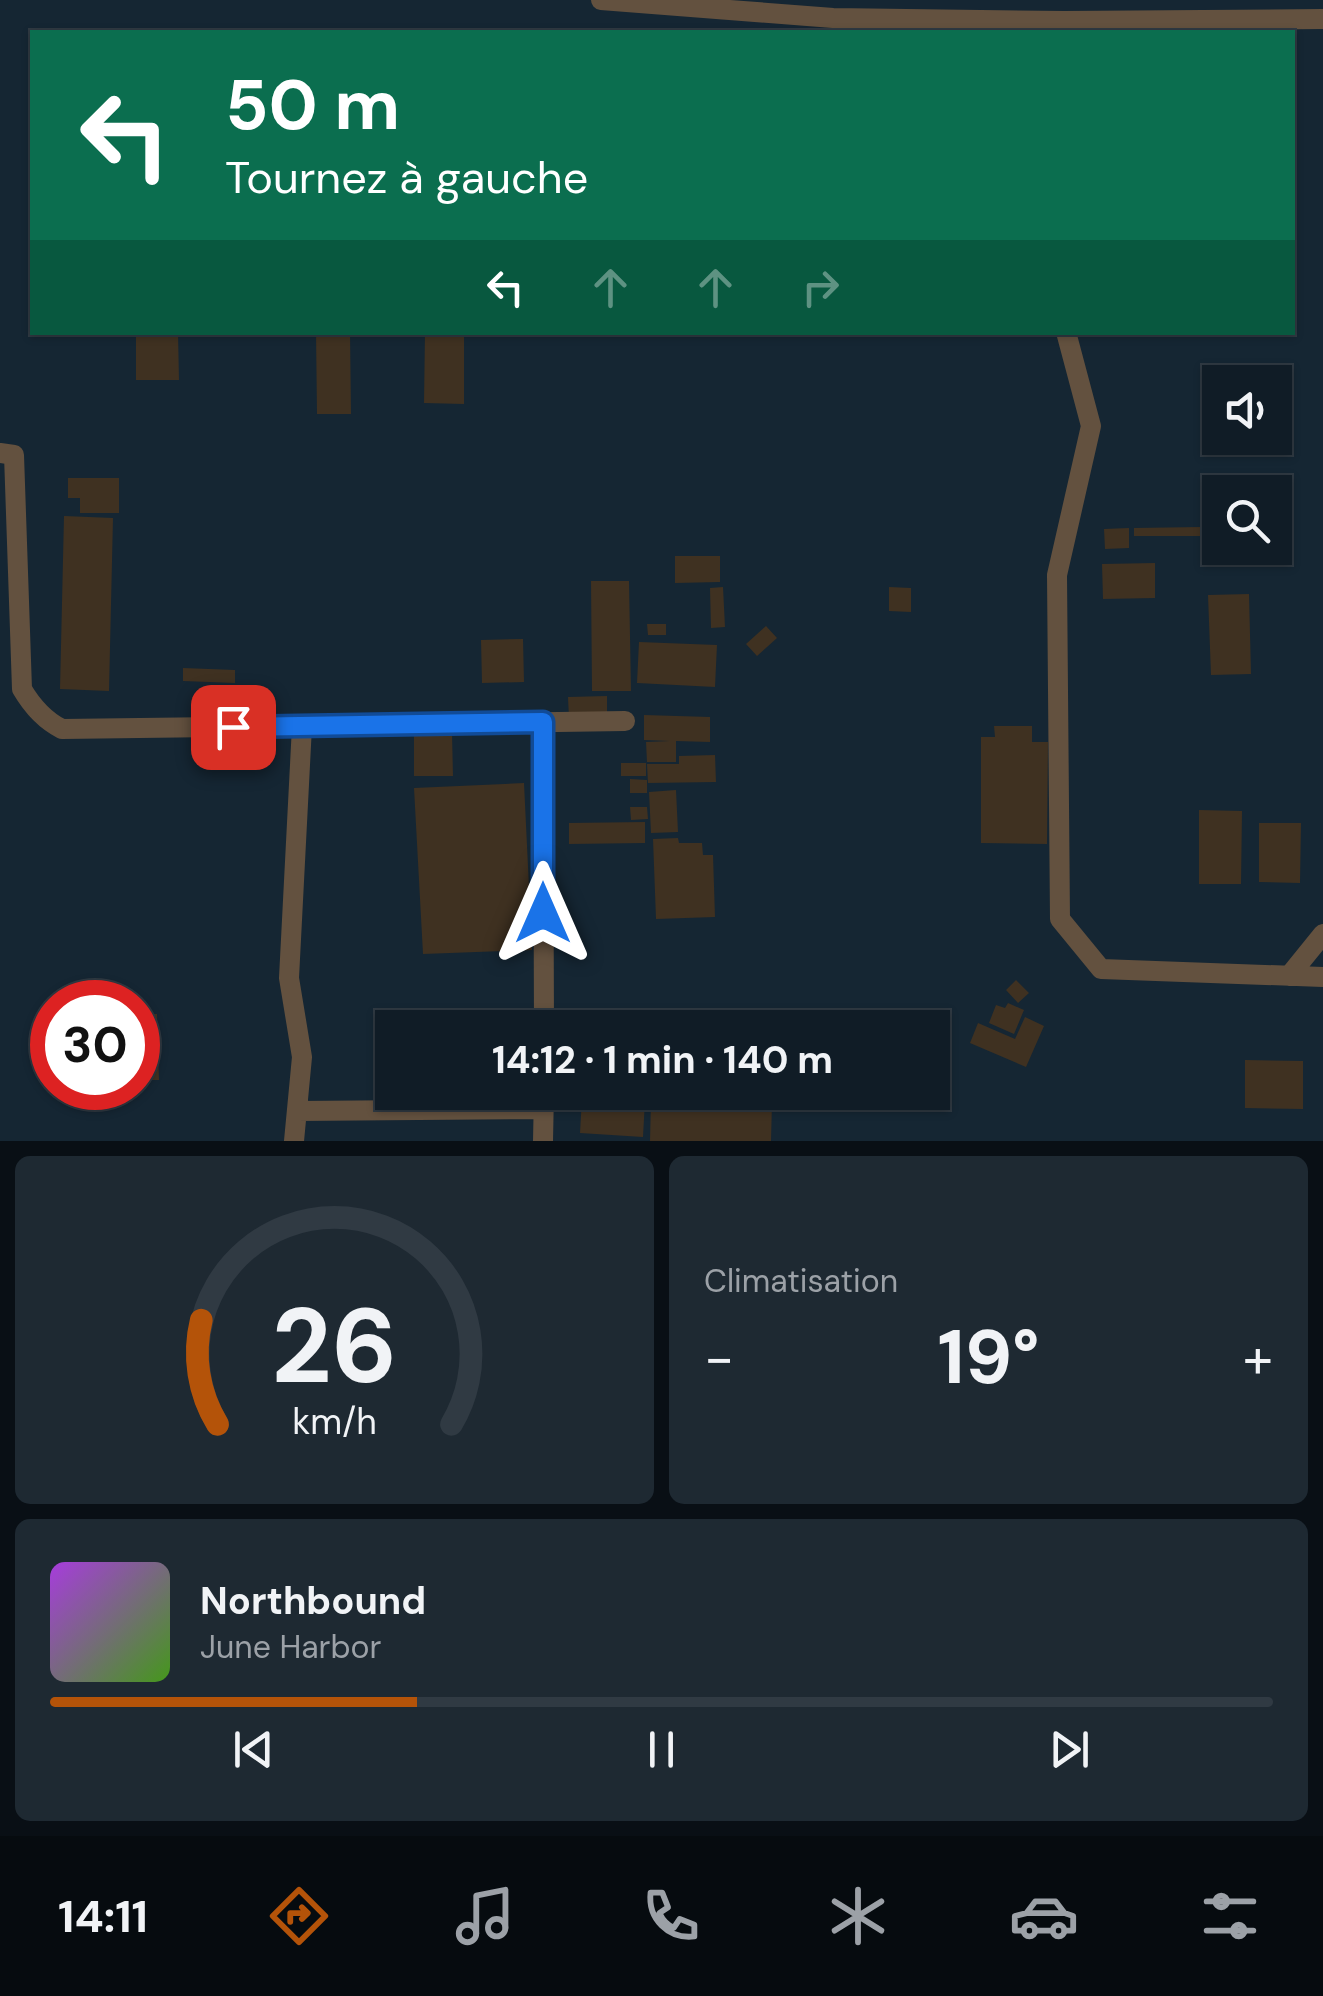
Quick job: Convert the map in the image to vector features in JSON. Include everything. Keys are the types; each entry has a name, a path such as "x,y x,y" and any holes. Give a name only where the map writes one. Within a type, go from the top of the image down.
{"street":[{"path":"601,0 833,9 1064,27 1323,19"},
{"path":"1067,335 1091,426 1057,574 1060,920 1101,969 1323,977"},
{"path":"0,453 14,455 22,690 49,722 62,728 625,720"},
{"path":"543,722 544,1010"},
{"path":"294,1141 302,1057 289,978 302,726"},
{"path":"1289,976 1323,934"},
{"path":"297,1111 375,1108"},
{"path":"544,1110 544,1141"}],"building":[{"path":"136,335 178,335 179,380 136,380"},
{"path":"316,335 350,335 351,414 317,414"},
{"path":"425,335 464,335 464,404 424,403"},
{"path":"68,478 119,478 119,513 80,513 80,498 68,498"},
{"path":"64,516 113,518 109,691 60,689"},
{"path":"1201,527 1202,536 1134,536 1134,528"},
{"path":"1129,528 1129,548 1105,549 1104,529"},
{"path":"675,556 720,556 720,582 675,583"},
{"path":"1155,563 1155,598 1103,599 1102,564"},
{"path":"591,581 629,581 631,691 592,691"},
{"path":"723,587 725,627 711,628 710,588"},
{"path":"889,587 911,588 911,612 889,611"},
{"path":"1249,594 1251,674 1211,675 1208,595"},
{"path":"647,624 666,624 666,635 648,635"},
{"path":"766,626 777,638 757,656 746,644"},
{"path":"523,639 524,682 482,683 481,640"},
{"path":"639,642 717,645 715,687 637,683"},
{"path":"183,668 235,670 235,683 183,681"},
{"path":"607,696 607,719 569,719 568,697"},
{"path":"644,715 710,717 710,742 676,741 676,762 647,762 646,742 670,741 644,740"},
{"path":"994,726 1032,726 1032,742 1048,742 1047,844 981,843 981,737 995,737"},
{"path":"414,733 452,733 453,776 414,776"},
{"path":"715,755 716,782 648,783 647,764 679,764 679,756"},
{"path":"621,763 646,763 646,776 621,776"},
{"path":"630,779 647,780 647,793 630,793"},
{"path":"524,783 532,950 423,954 414,788"},
{"path":"676,790 678,832 651,833 649,792"},
{"path":"630,807 647,807 648,819 631,820"},
{"path":"1199,810 1242,811 1241,884 1199,884"},
{"path":"645,822 645,843 569,844 569,823"},
{"path":"1259,823 1301,823 1300,883 1259,882"},
{"path":"678,838 679,843 702,843 703,855 713,855 715,917 656,919 653,839"},
{"path":"1016,980 1029,993 1018,1003 1006,990"},
{"path":"1008,1003 1024,1010 1014,1034 989,1023 996,1005 1005,1008"},
{"path":"1025,1017 1044,1026 1026,1067 970,1043 978,1023 1015,1039"},
{"path":"1245,1060 1303,1061 1303,1109 1245,1108"},
{"path":"581,1110 644,1110 643,1137 580,1133"},
{"path":"651,1110 772,1110 771,1141 650,1141"}],"route":[{"path":"233,727 543,722 543,913"}]}
